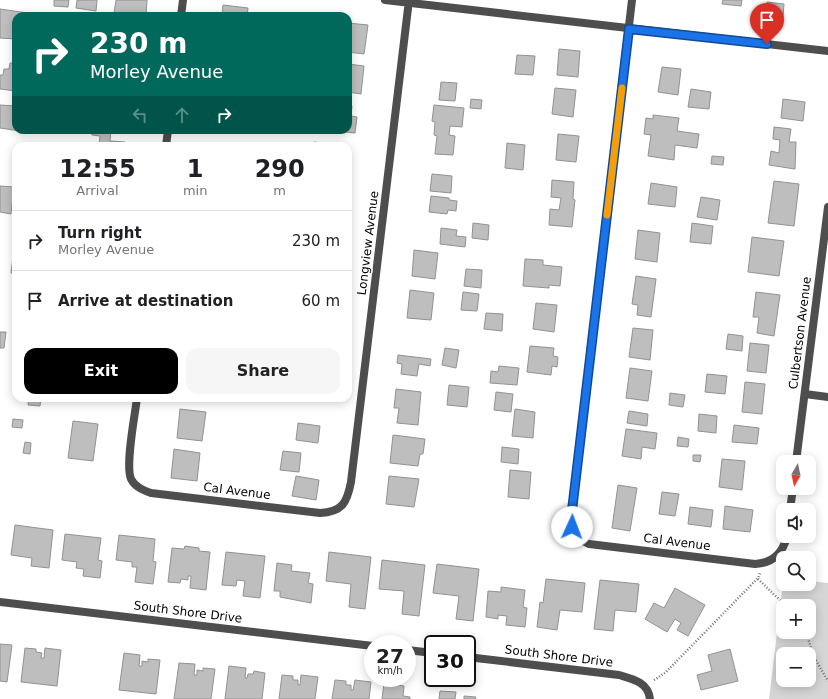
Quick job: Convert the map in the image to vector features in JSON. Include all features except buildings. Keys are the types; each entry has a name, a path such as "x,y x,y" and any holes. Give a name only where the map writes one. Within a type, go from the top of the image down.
{"street":[{"path":"182,12 183,0"},
{"path":"384,0 408,1 629,29 828,51"},
{"path":"629,29 632,0"},
{"name":"Longview Avenue","path":"338,509 348,496 351,482 408,1"},
{"name":"Cal Avenue","path":"629,29 571,519 572,527 581,541 589,544 755,564 763,564 777,556 782,551 785,543"},
{"name":"Culbertson Avenue","path":"797,455 828,207"},
{"path":"805,394 828,397"},
{"name":"Cal Avenue","path":"137,402 130,463 131,478 135,485 142,490 151,493 320,513 330,513 338,509"},
{"name":"South Shore Drive","path":"0,602 364,645"},
{"name":"South Shore Drive","path":"476,658 619,675 634,679 645,686"},
{"path":"645,686 650,699"}],"path":[{"path":"645,686 665,672 758,578 779,599"},
{"path":"808,639 814,657 828,681"}],"shaded area":[{"path":"816,582 828,583 828,699 769,699 776,639 816,639 816,599 781,599 782,591 816,591"}],"slow traffic":[{"path":"607,215 622,88"}],"route":[{"path":"572,527 571,519 629,29 767,44"}]}
